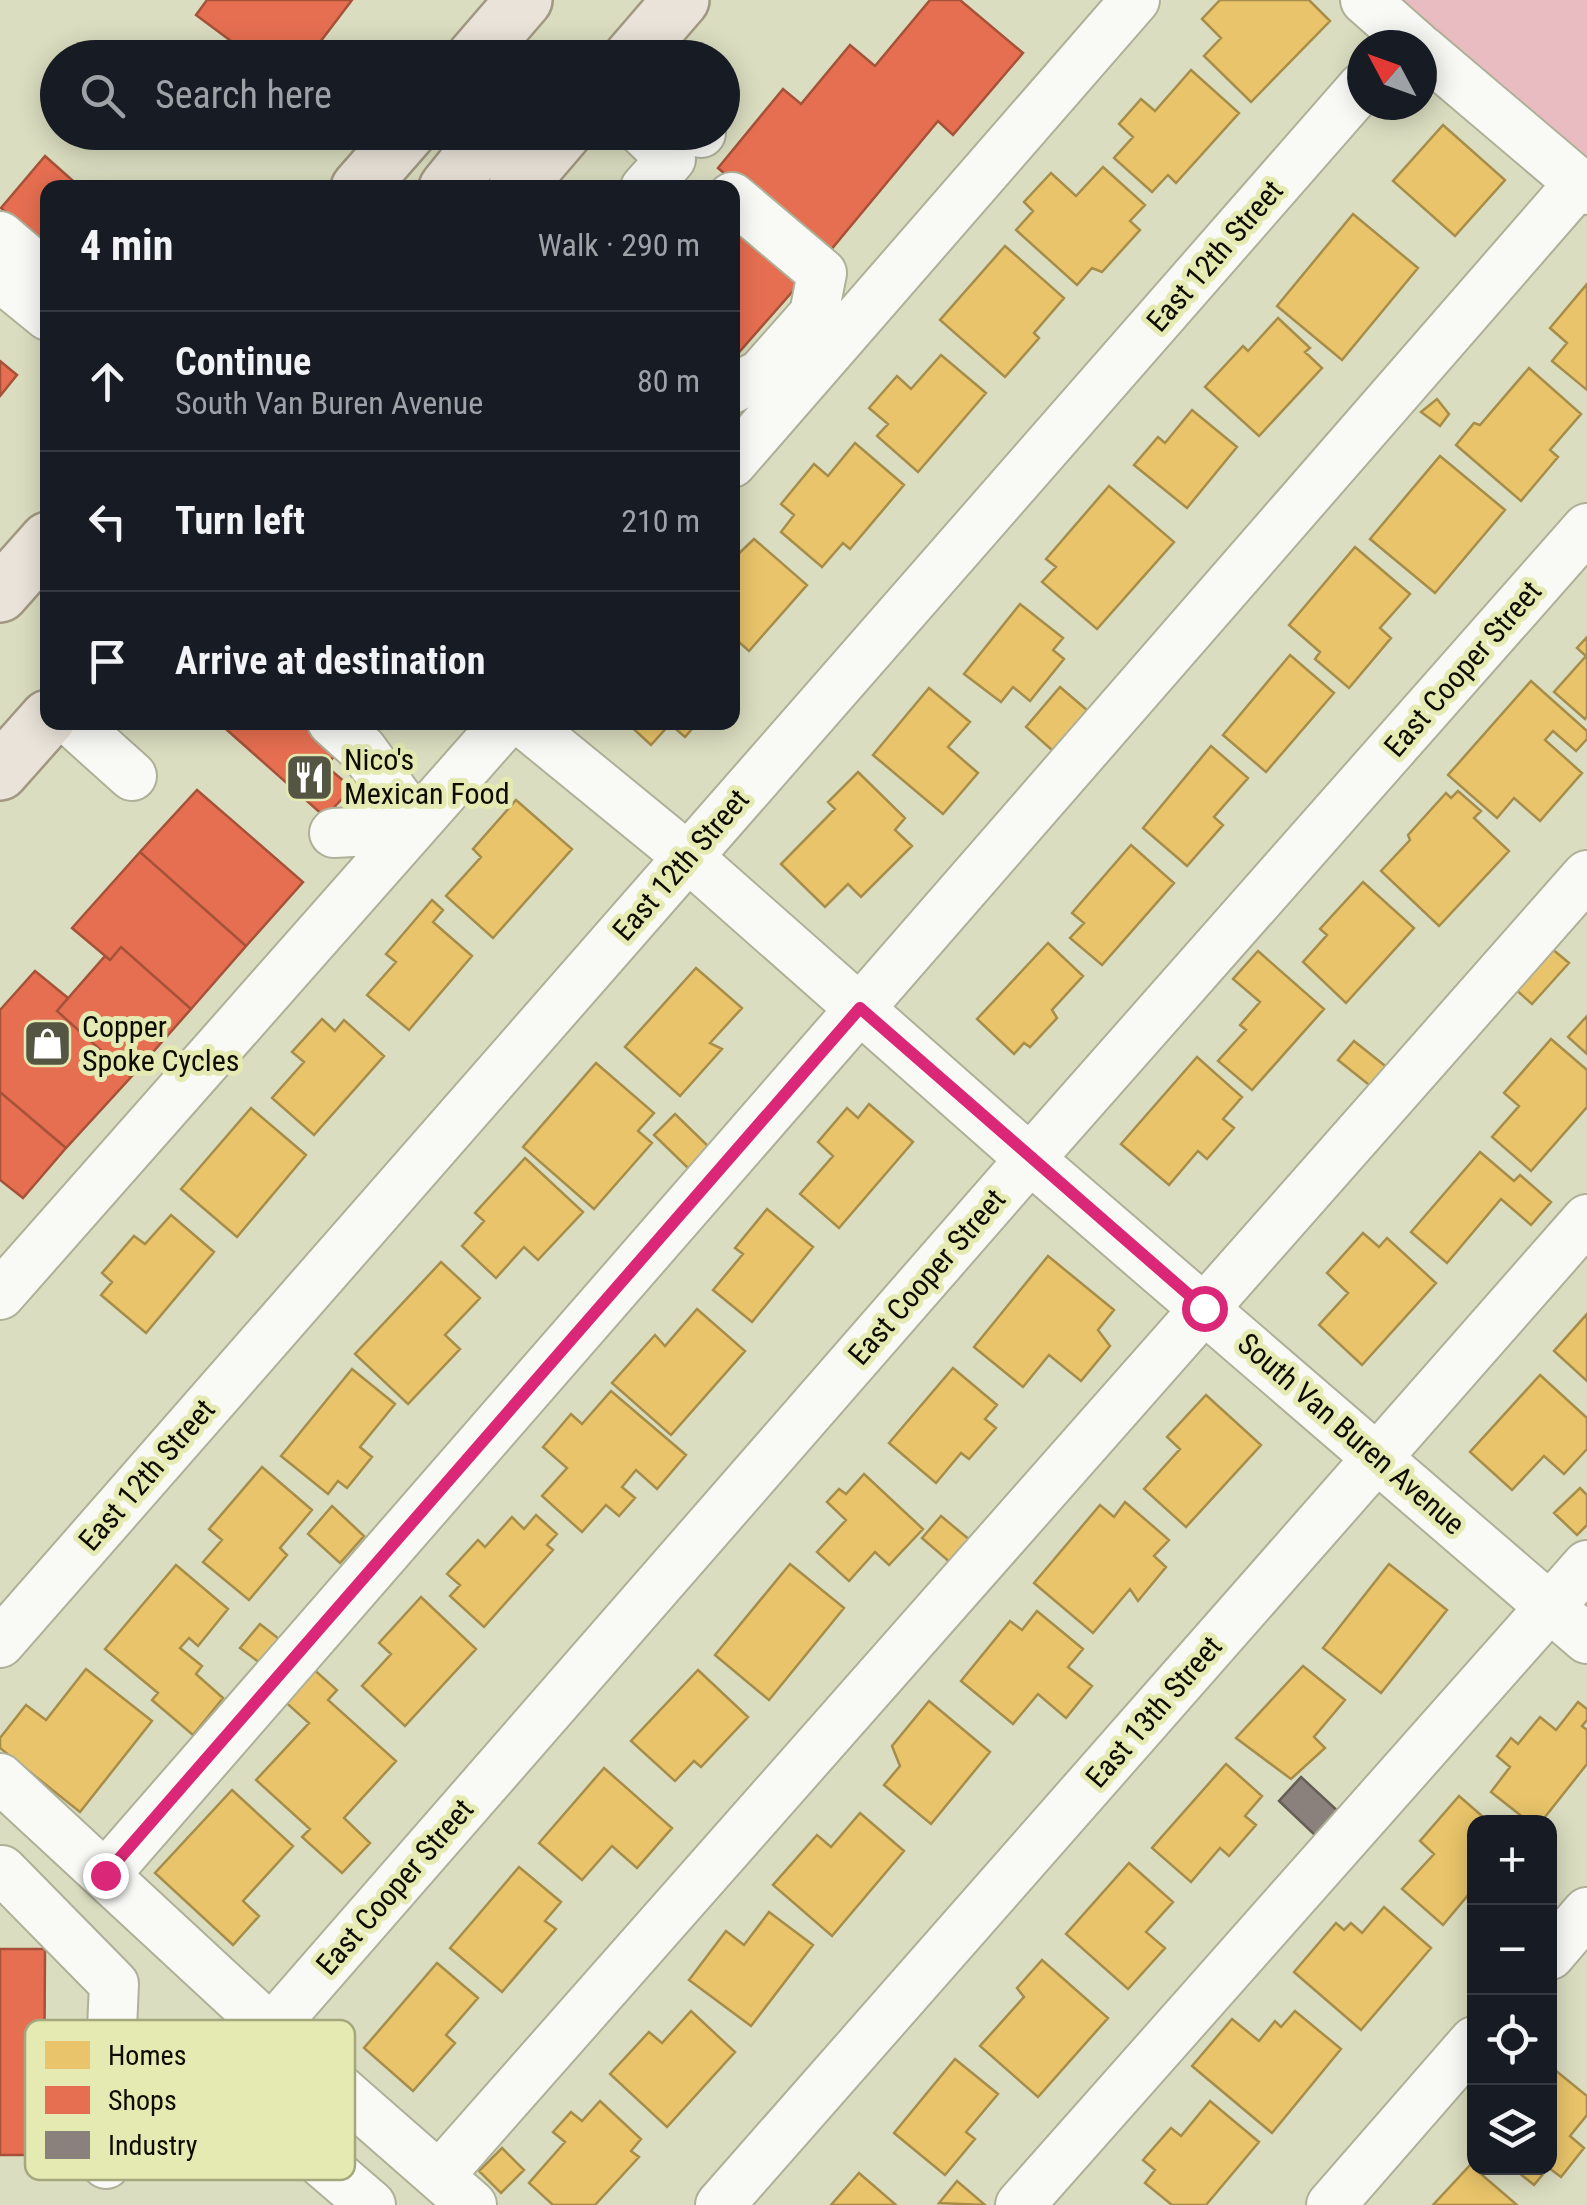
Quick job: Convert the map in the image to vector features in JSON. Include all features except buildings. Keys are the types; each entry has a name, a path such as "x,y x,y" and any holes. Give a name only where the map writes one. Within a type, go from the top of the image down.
{"main road":[{"path":"647,40 681,0"},
{"path":"367,180 393,150"},
{"path":"453,180 478,150"},
{"path":"523,180 549,150"},
{"path":"0,594 40,549"},
{"path":"0,772 40,727"}],"street":[{"path":"740,454 1135,0"},
{"path":"1364,0 1396,30"},
{"path":"105,1875 860,1008 1583,187 1437,66"},
{"name":"East 12th Street","path":"0,1643 1347,105"},
{"path":"674,150 713,180"},
{"path":"740,204 822,274 814,314 761,374 740,385"},
{"path":"0,236 40,270"},
{"path":"0,277 40,310"},
{"name":"East Cooper Street","path":"279,2020 1587,528"},
{"path":"81,730 132,776"},
{"path":"334,833 371,831 400,801 362,750 341,730"},
{"path":"0,1294 499,730"},
{"name":"South Van Buren Avenue","path":"532,730 688,857 1030,1159 1587,1639"},
{"path":"355,2103 455,2191 1204,1308 1587,875"},
{"name":"East 13th Street","path":"720,2205 1587,1219"},
{"path":"1020,2205 1587,1565"},
{"path":"0,1778 261,2020"},
{"path":"2,1870 114,1984 112,2020"},
{"path":"1557,1947 1587,1912"},
{"path":"1331,2205 1467,2049"},
{"path":"342,2180 371,2205"}],"shaded area":[{"path":"1381,0 1587,0 1587,177 1437,48 1437,30 1416,30"}],"place":[{"name":"Nico's Mexican Food","path":"309,777"},
{"name":"Copper Spoke Cycles","path":"47,1044"}],"route":[{"path":"105,1875 860,1008 1204,1308"}]}
